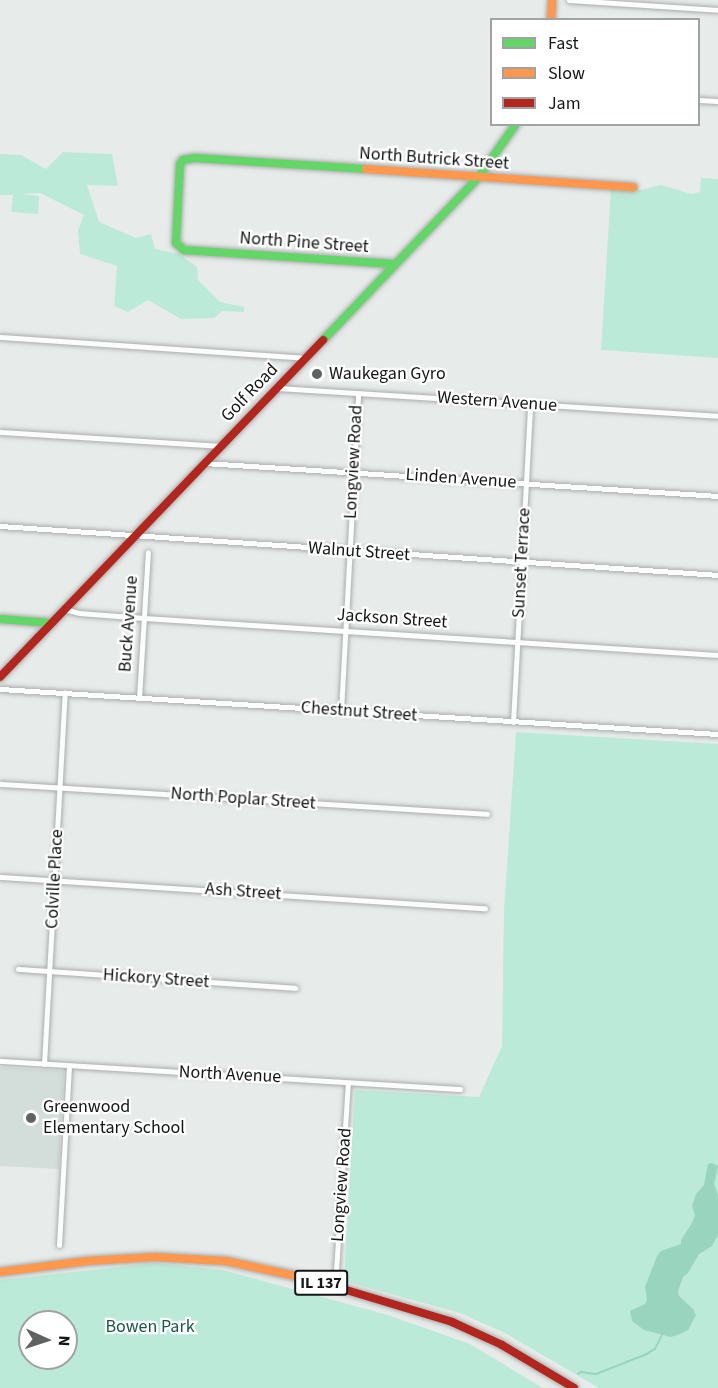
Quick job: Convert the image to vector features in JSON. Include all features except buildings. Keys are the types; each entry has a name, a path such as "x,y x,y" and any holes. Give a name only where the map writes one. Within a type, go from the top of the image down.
{"street":[{"path":"551,18 552,0"},
{"path":"569,0 652,3 718,10"},
{"path":"700,100 718,101"},
{"name":"Golf Road","path":"0,677 478,177 515,126"},
{"name":"North Butrick Street","path":"212,252 184,250 176,243 180,164 186,158 633,187"},
{"name":"North Pine Street","path":"212,252 394,264"},
{"path":"0,337 305,358"},
{"name":"Western Avenue","path":"276,388 718,416"},
{"name":"Longview Road","path":"341,711 358,393"},
{"name":"Sunset Terrace","path":"513,722 531,404"},
{"path":"0,432 220,446"},
{"name":"Linden Avenue","path":"204,463 718,496"},
{"name":"Walnut Street","path":"0,526 718,575"},
{"name":"Buck Avenue","path":"139,698 148,552"},
{"name":"Jackson Street","path":"65,609 79,613 144,618 718,655"},
{"path":"0,619 52,623"},
{"name":"Chestnut Street","path":"0,689 718,734"},
{"name":"Colville Place","path":"44,1064 65,693"},
{"name":"North Poplar Street","path":"0,784 487,814"},
{"name":"Ash Street","path":"0,877 485,908"},
{"name":"Hickory Street","path":"18,969 294,988"},
{"name":"North Avenue","path":"0,1061 460,1089"},
{"path":"59,1245 69,1066"},
{"name":"Longview Road","path":"335,1287 348,1083"},
{"name":"IL 137","path":"0,1272 87,1261 155,1257 226,1261 335,1287 452,1322 502,1345 574,1388"}],"shaded area":[{"name":"Greenwood Elementary School","path":"0,1067 64,1071 59,1169 0,1166"},
{"path":"708,1164 718,1166 714,1184 718,1195 718,1235 712,1246 699,1254 688,1273 683,1277 678,1291 679,1296 696,1315 688,1330 671,1337 644,1330 632,1321 630,1311 645,1304 647,1300 645,1287 657,1256 661,1251 681,1244 695,1215 692,1206 696,1194 704,1185"}],"green space":[{"path":"63,152 112,154 118,186 87,185 99,222 136,238 151,234 155,249 179,254 197,267 198,280 220,302 244,307 244,312 222,311 214,318 181,319 148,300 128,312 114,306 117,266 80,254 78,230 84,215 40,193 21,194 39,196 38,214 11,212 13,195 0,195 0,154 21,155 46,169"},
{"path":"701,178 718,179 718,358 601,350 611,189 641,190 661,185 691,194 700,192"},
{"path":"516,732 718,744 718,1388 599,1388 505,1333 460,1313 344,1281 355,1090 479,1097 502,1046 504,910"},
{"name":"Bowen Park","path":"156,1263 223,1270 388,1315 470,1344 543,1388 0,1388 0,1280"}],"waterway":[{"path":"578,1374 581,1372 596,1374 647,1354 655,1349 662,1335"}],"traffic: fast":[{"path":"323,340 478,178 515,126"},
{"path":"366,169 195,158 183,160 180,164 176,243 184,250 394,264"},
{"path":"0,619 52,623"}],"traffic: slow":[{"path":"551,18 552,0"},
{"path":"366,169 633,187"},
{"path":"0,1272 87,1261 155,1257 226,1261 305,1278 343,1289"}],"traffic: jam":[{"path":"0,677 323,340"},
{"path":"343,1289 452,1322 502,1345 574,1388"}],"place":[{"name":"Waukegan Gyro","path":"317,374"},
{"name":"Greenwood Elementary School","path":"31,1118"}]}
